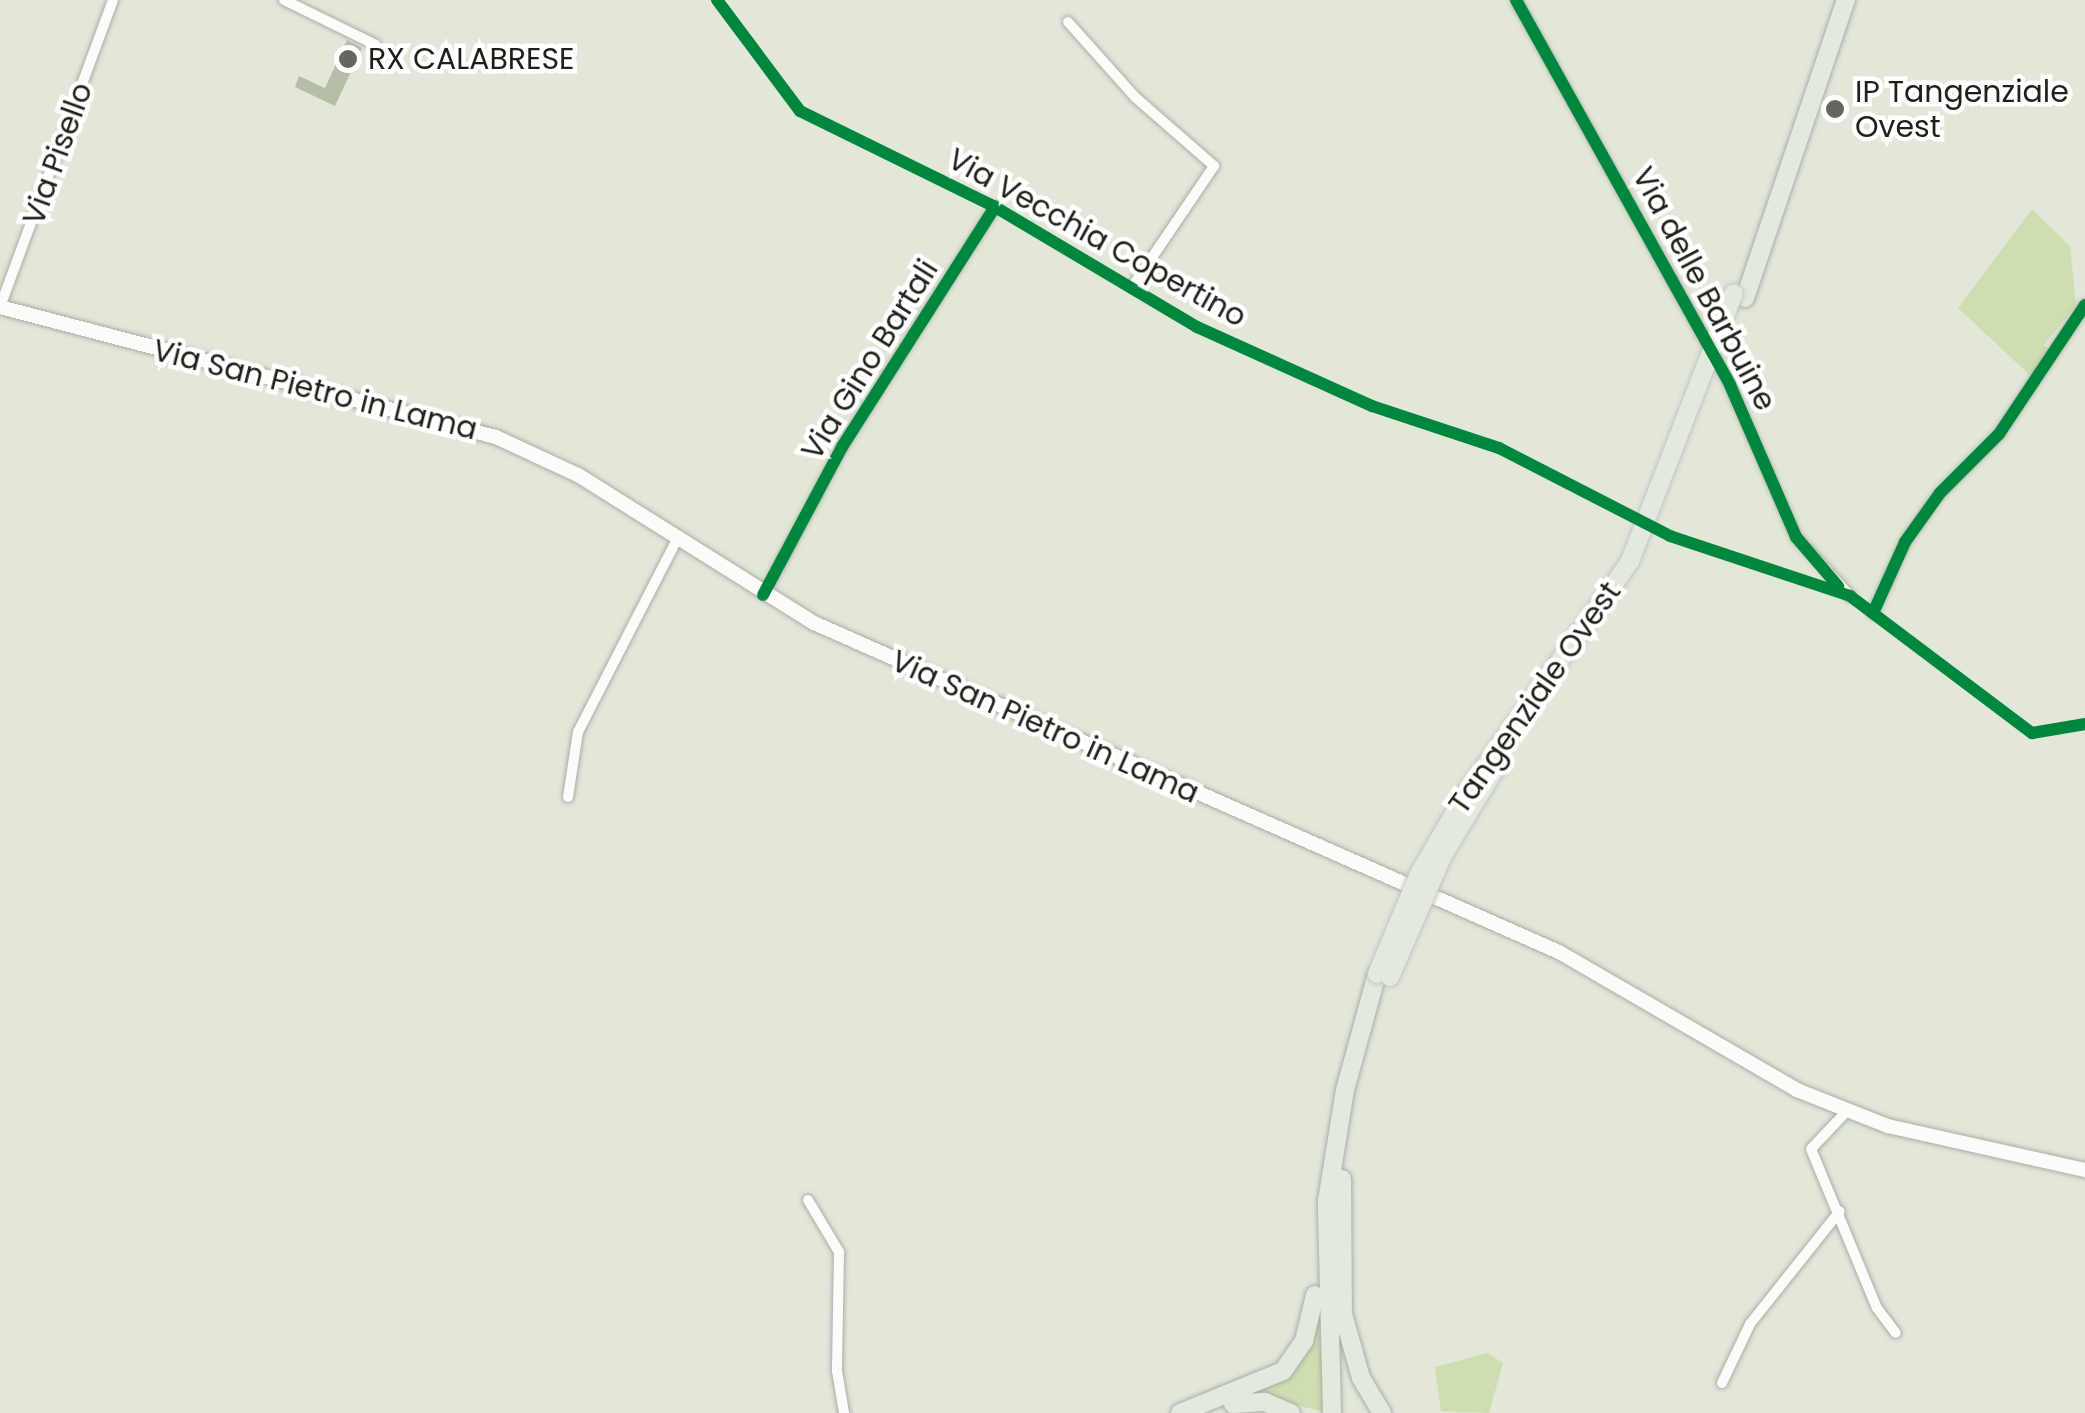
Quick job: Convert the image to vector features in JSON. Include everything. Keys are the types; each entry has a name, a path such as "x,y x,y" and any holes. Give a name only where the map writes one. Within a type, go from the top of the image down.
{"highway":[{"name":"Tangenziale Ovest","path":"1740,295 1834,0"},
{"name":"Tangenziale Ovest","path":"1332,1413 1323,1296 1328,1201 1345,1090 1384,975 1470,808 1651,547 1846,0"},
{"name":"Tangenziale Ovest","path":"1343,1413 1334,1285 1342,1179 1356,1091 1384,975"},
{"path":"1342,1179 1342,1314 1361,1378 1382,1413"},
{"path":"1182,1413 1259,1385 1292,1362 1309,1326 1328,1201"},
{"path":"1182,1413 1254,1400 1291,1413"}],"main road":[{"name":"Via San Pietro in Lama","path":"0,307 456,422 578,475 763,595 868,649 1558,952 1846,1112 2085,1170"}],"street":[{"name":"Via Pisello","path":"0,307 113,0"},
{"path":"284,0 376,45"},
{"name":"Via delle Barbuine","path":"1516,0 1730,385 1796,538 1850,596"},
{"path":"1068,22 1135,96 1214,166 1134,284"},
{"name":"Via Gino Bartali","path":"763,595 842,448 995,207"},
{"path":"1873,613 1905,542 1999,434 2085,305"},
{"path":"568,798 578,732 677,538"},
{"path":"1846,1112 1811,1149 1840,1211 1876,1308 1896,1333"},
{"path":"808,1200 839,1252 836,1345 844,1413"},
{"path":"1722,1383 1750,1324 1840,1211"}],"green space":[{"path":"2032,209 2070,246 2076,305 2044,345 2050,350 2033,378 1958,308"},
{"path":"1318,1318 1327,1413 1252,1393"},
{"path":"1488,1353 1503,1363 1489,1413 1441,1411 1435,1367"}],"building":[{"name":"RX CALABRESE","path":"347,40 362,48 335,106 295,87 299,76 325,88"}],"cycle path":[{"name":"Via Vecchia Copertino","path":"717,0 800,111 995,207 1197,327 1372,406 1499,448 1670,536 1850,596 2032,733 2085,724"},
{"path":"1516,0 1730,385 1796,537 1838,586"},
{"name":"Via Vecchia Copertino","path":"763,595 842,447 995,207"},
{"path":"1873,613 1905,542 1940,493 1999,434 2085,305"}],"place":[{"name":"RX CALABRESE","path":"348,59"},
{"name":"IP Tangenziale Ovest","path":"1835,109"}]}
